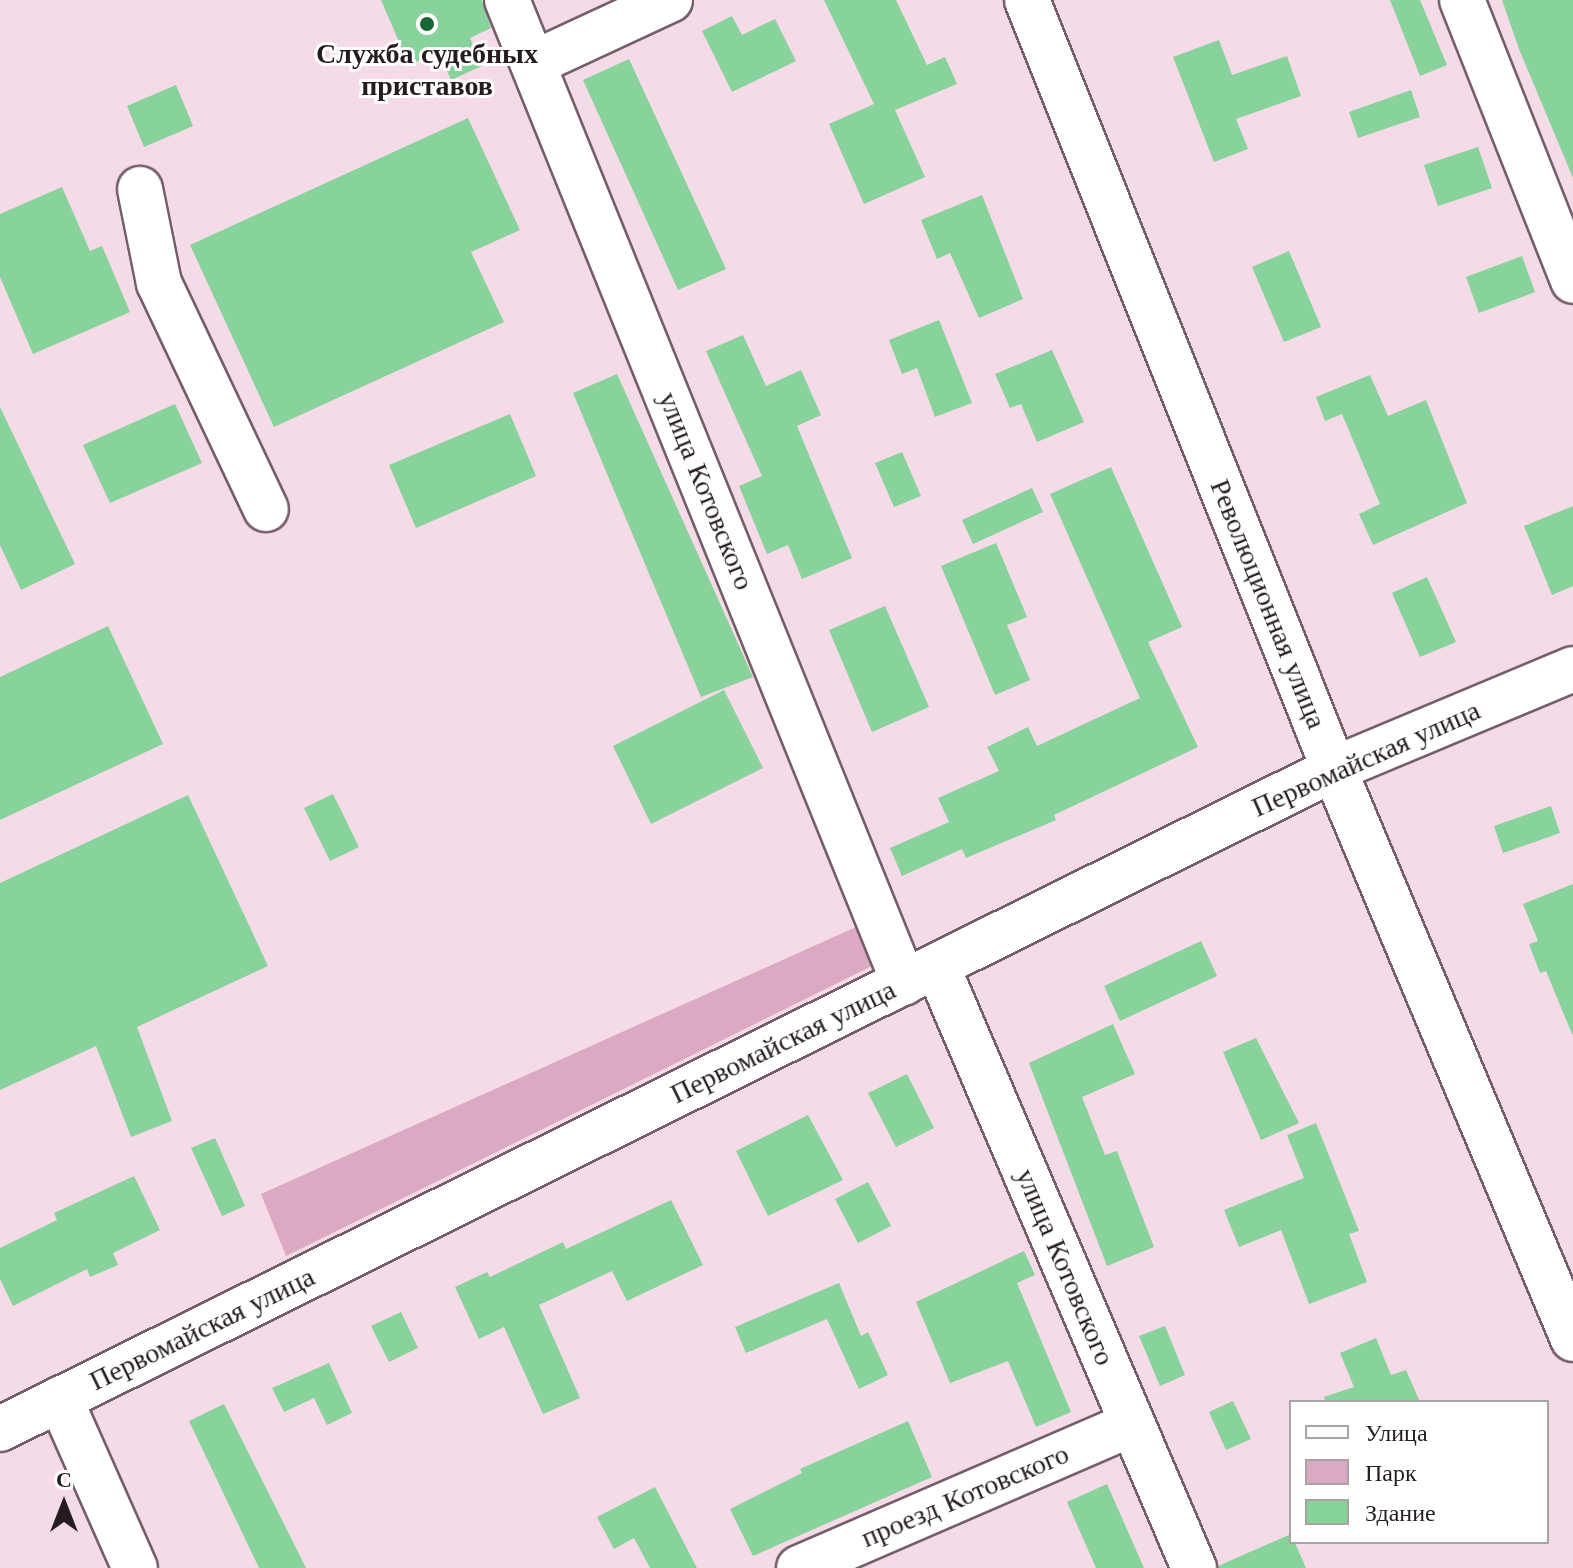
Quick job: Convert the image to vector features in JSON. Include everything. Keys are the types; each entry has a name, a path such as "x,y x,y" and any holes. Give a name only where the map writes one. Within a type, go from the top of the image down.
{"street":[{"name":"улица Котовского","path":"507,0 920,974 1132,1424 1194,1568"},
{"path":"534,63 670,0"},
{"name":"Революционная улица","path":"1027,0 1334,769 1573,1339"},
{"path":"1462,0 1573,281"},
{"path":"140,189 159,283 266,509"},
{"name":"Первомайская улица","path":"0,1429 1334,769 1573,669"},
{"path":"60,1399 135,1568"},
{"name":"проезд Котовского","path":"799,1568 1132,1424"}],"green space":[{"path":"856,927 874,965 286,1256 261,1194"}],"building":[{"path":"381,0 482,0 491,28 470,38 482,66 451,80 439,52 409,65"},
{"path":"824,0 896,0 927,65 945,57 957,84 895,110 925,177 864,204 829,124 874,104"},
{"path":"1390,0 1420,0 1447,65 1420,76"},
{"path":"1502,0 1573,0 1573,178 1519,49"},
{"path":"732,16 742,35 775,19 796,61 732,92 702,31"},
{"path":"1219,40 1232,75 1287,56 1301,96 1236,119 1248,149 1214,162 1173,57"},
{"path":"629,59 726,269 678,290 583,80"},
{"path":"176,85 193,126 144,147 127,106"},
{"path":"1411,90 1420,117 1358,138 1349,112"},
{"path":"468,118 520,230 471,252 504,322 274,427 190,245"},
{"path":"1478,147 1492,188 1438,206 1424,165"},
{"path":"62,187 90,251 102,246 130,312 33,354 0,277 0,214"},
{"path":"982,195 1023,299 979,318 950,253 937,259 921,220"},
{"path":"1289,251 1321,327 1284,342 1252,267"},
{"path":"1522,256 1535,292 1479,313 1466,277"},
{"path":"939,320 972,403 935,417 917,368 902,374 889,340"},
{"path":"743,335 766,386 801,370 821,415 797,426 852,558 802,579 788,545 767,554 739,486 762,476 706,351"},
{"path":"1052,350 1084,422 1037,442 1021,404 1010,408 995,374"},
{"path":"617,374 753,677 701,697 573,393"},
{"path":"1370,375 1388,416 1426,400 1467,503 1373,545 1359,514 1380,504 1342,414 1325,421 1316,397"},
{"path":"175,404 202,463 110,503 83,445"},
{"path":"0,407 75,564 21,590 0,545"},
{"path":"510,414 536,476 416,528 389,465"},
{"path":"902,452 921,496 894,507 875,463"},
{"path":"1111,467 1182,627 1148,642 1198,747 1054,815 1056,820 966,858 962,849 902,876 890,848 949,822 938,798 999,771 987,747 1028,727 1037,746 1140,698 1050,494"},
{"path":"1032,488 1043,512 973,544 962,520"},
{"path":"1573,506 1573,586 1552,595 1524,526"},
{"path":"996,543 1027,617 1007,625 1030,680 995,695 941,566"},
{"path":"1427,577 1456,642 1420,657 1392,593"},
{"path":"885,606 929,707 872,732 829,630"},
{"path":"108,626 163,744 0,820 0,677"},
{"path":"724,690 763,768 651,824 613,746"},
{"path":"333,794 359,847 330,861 304,808"},
{"path":"188,795 268,966 137,1027 172,1121 131,1137 96,1046 0,1090 0,883"},
{"path":"1551,806 1560,833 1503,853 1494,826"},
{"path":"1573,884 1572,1034 1546,971 1540,973 1529,944 1538,941 1523,904"},
{"path":"1201,941 1217,976 1120,1021 1104,986"},
{"path":"1113,1024 1135,1074 1082,1097 1105,1155 1117,1151 1154,1247 1107,1266 1029,1063"},
{"path":"1256,1038 1299,1123 1261,1140 1223,1052"},
{"path":"907,1074 934,1128 896,1147 868,1093"},
{"path":"808,1115 843,1180 768,1216 736,1151"},
{"path":"1316,1123 1359,1231 1349,1234 1367,1282 1309,1304 1281,1230 1239,1247 1224,1210 1304,1178 1287,1135"},
{"path":"215,1138 245,1206 222,1216 191,1148"},
{"path":"134,1176 160,1230 113,1253 118,1265 90,1277 87,1269 13,1306 0,1279 0,1248 57,1220 54,1213"},
{"path":"868,1182 891,1226 858,1243 835,1199"},
{"path":"671,1200 703,1265 627,1301 612,1271 539,1305 580,1398 543,1414 504,1327 479,1339 455,1287 487,1272 490,1277 563,1242 566,1249"},
{"path":"1024,1251 1035,1275 1017,1283 1071,1412 1036,1427 1008,1361 950,1383 916,1302"},
{"path":"839,1283 861,1336 868,1332 888,1375 859,1389 827,1319 746,1353 735,1327"},
{"path":"401,1312 418,1348 389,1362 371,1326"},
{"path":"1165,1326 1185,1375 1160,1386 1139,1336"},
{"path":"1376,1338 1391,1375 1406,1370 1419,1400 1325,1400 1324,1397 1354,1387 1340,1353"},
{"path":"329,1363 352,1413 327,1425 314,1398 284,1412 272,1388"},
{"path":"1233,1401 1251,1439 1226,1450 1209,1412"},
{"path":"224,1404 306,1568 259,1568 189,1421"},
{"path":"908,1421 932,1477 753,1556 730,1509 802,1473 800,1469"},
{"path":"1107,1484 1144,1568 1096,1568 1067,1502"},
{"path":"655,1487 697,1568 650,1568 634,1538 614,1549 597,1517"},
{"path":"1289,1535 1289,1544 1295,1544 1306,1568 1218,1568"}],"place":[{"name":"Служба судебных приставов","path":"427,24"}]}
